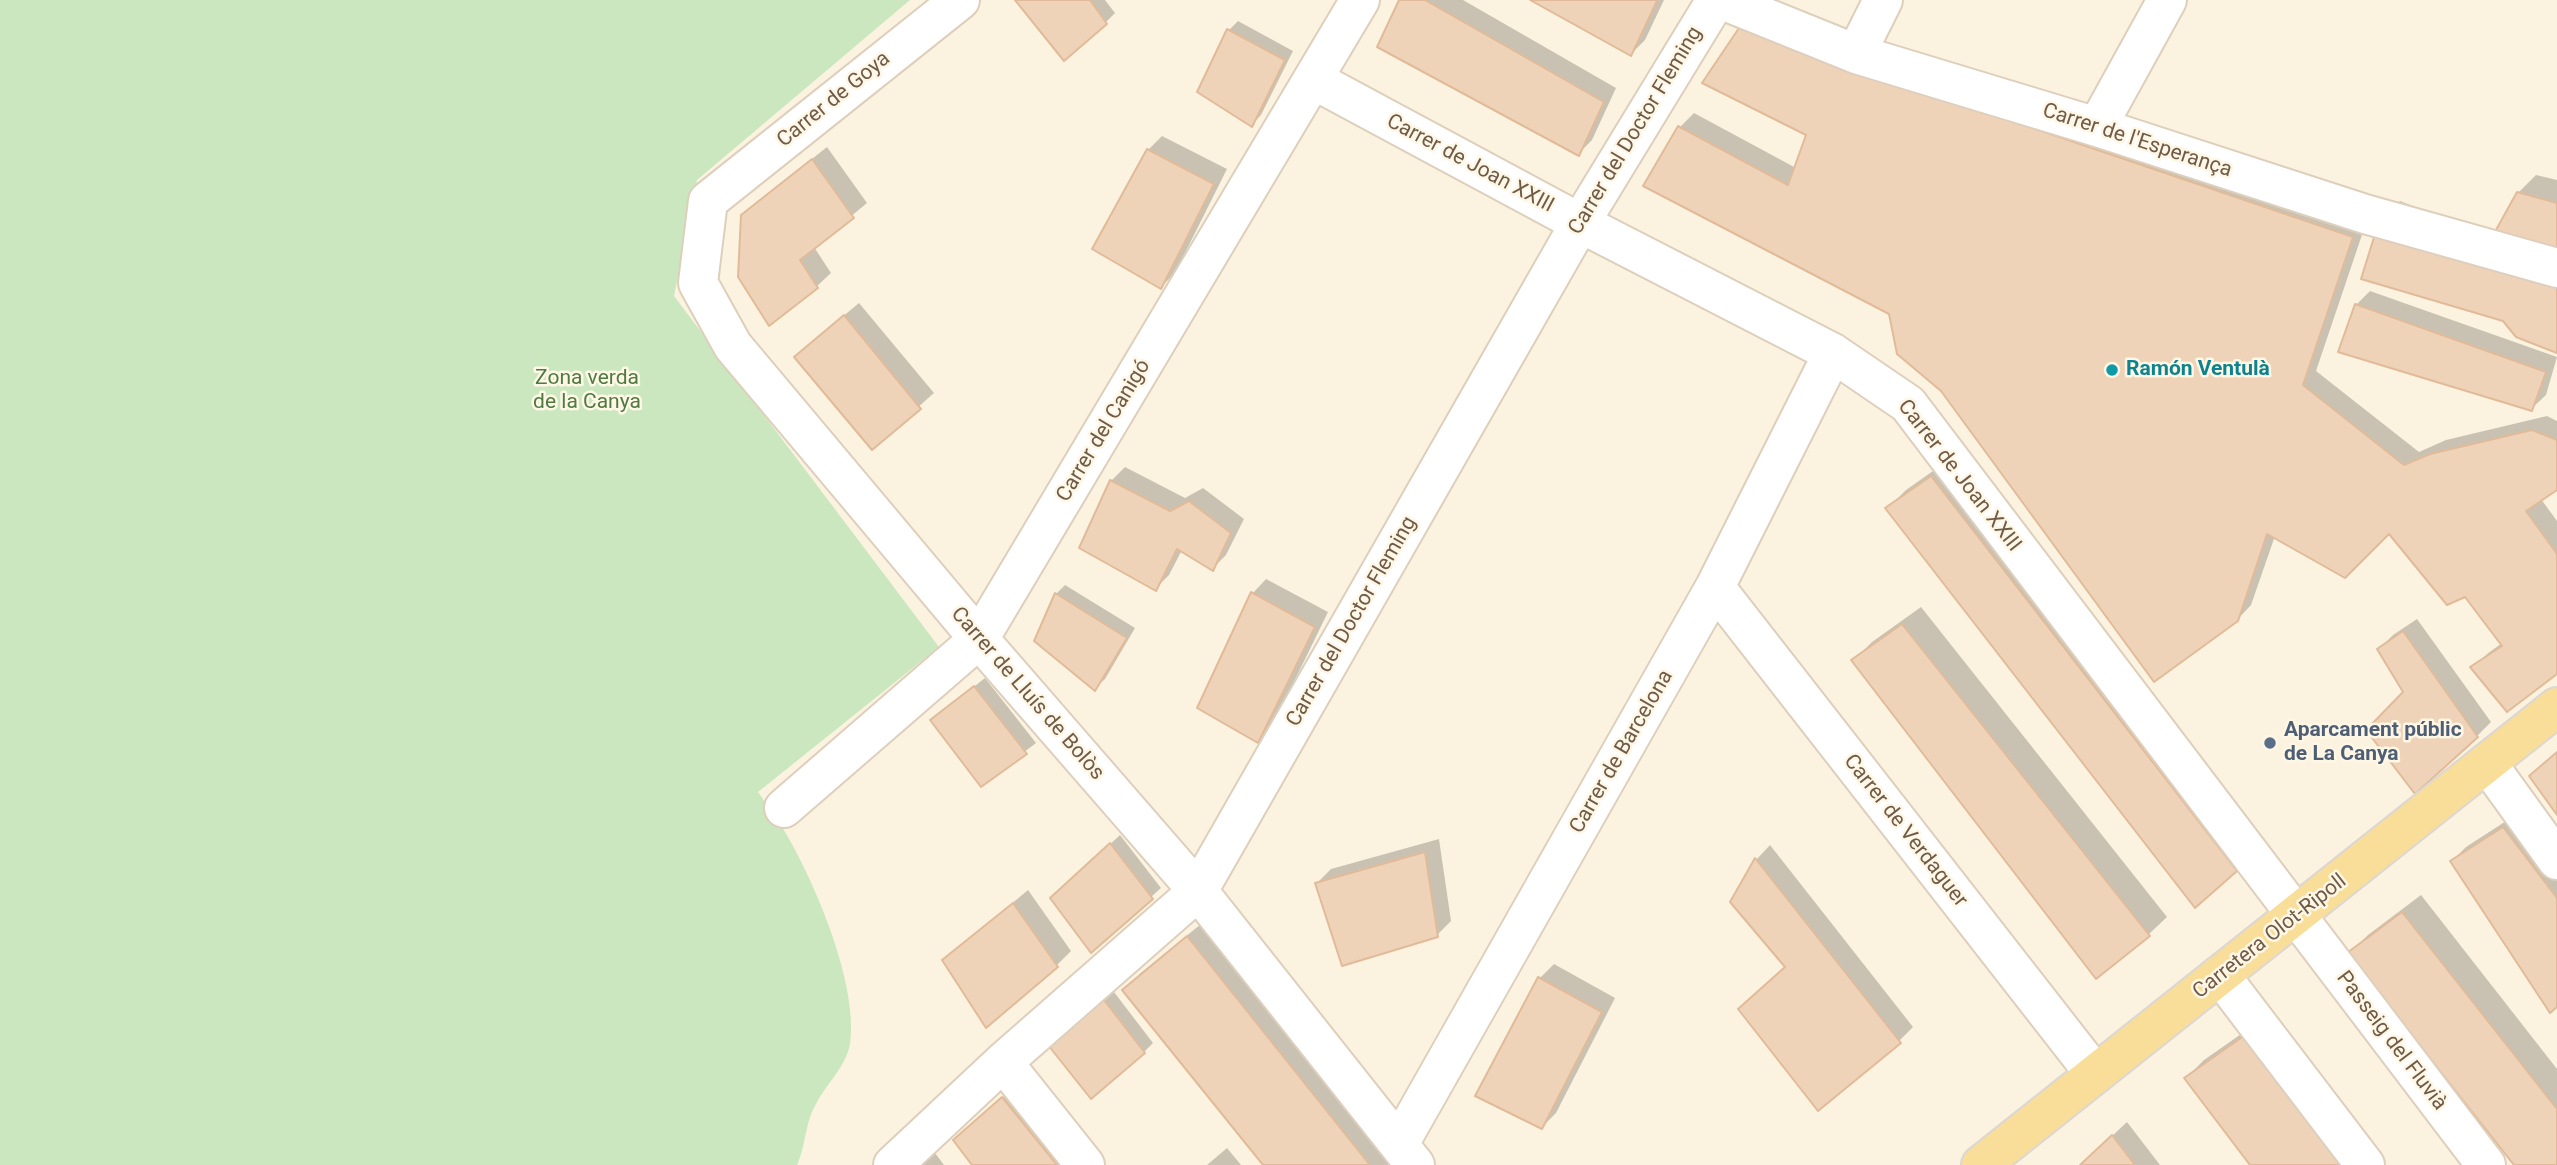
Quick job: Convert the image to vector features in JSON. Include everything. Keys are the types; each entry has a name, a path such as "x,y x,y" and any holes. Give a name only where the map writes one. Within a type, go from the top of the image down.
{"main road":[{"name":"Carretera Olot-Ripoll","path":"1996,1160 2095,1074 2557,707"}],"street":[{"name":"Carrer de Goya","path":"708,201 960,0"},
{"name":"Carrer del Canigó","path":"784,808 979,639 1360,0"},
{"name":"Carrer del Doctor Fleming","path":"893,1165 1003,1062 1198,891 1580,223 1716,0"},
{"name":"Carrer de l'Esperança","path":"1722,0 1856,54 2365,214 2557,268"},
{"path":"1856,54 1883,0"},
{"path":"2097,128 2168,0"},
{"name":"Carrer de Joan XXIII","path":"1314,80 1580,223 1833,353 1908,404 2296,917"},
{"name":"Carrer de Lluís de Bolòs","path":"708,201 698,284 733,345 979,639 1198,891 1407,1155"},
{"name":"Carrer de Barcelona","path":"1407,1155 1715,587 1833,353"},
{"name":"Carrer de Verdaguer","path":"1715,587 2095,1074"},
{"path":"2487,763 2557,860"},
{"name":"Passeig del Fluvià","path":"2296,917 2486,1165"},
{"path":"2220,975 2365,1165"},
{"path":"1003,1062 1085,1165"}],"green space":[{"name":"Zona verda de la Canya","path":"0,0 910,0 697,180 674,296 939,647 758,792 797,853 821,906 841,965 851,1020 848,1052 812,1111 797,1165 0,1165"}],"building":[{"path":"1015,0 1090,0 1107,24 1064,61"},
{"path":"1399,0 1425,0 1604,102 1579,156 1377,47"},
{"path":"1530,0 1655,0 1657,1 1631,56"},
{"name":"Ramón Ventulà","path":"1739,28 2353,237 2303,385 2404,465 2430,454 2532,430 2557,440 2557,490 2526,511 2557,554 2557,674 2507,712 2470,667 2502,646 2465,597 2447,605 2389,534 2345,578 2267,534 2238,621 2154,682 1941,391 1897,354 1889,314 1643,186 1678,126 1788,185 1806,135 1702,83"},
{"path":"1227,29 1285,60 1252,127 1197,92"},
{"path":"1147,149 1214,184 1161,289 1092,249"},
{"path":"812,159 854,218 800,260 818,288 769,326 738,277 741,215"},
{"path":"2517,192 2557,203 2557,268 2486,248"},
{"path":"2380,218 2557,285 2557,353 2516,337 2503,321 2361,279"},
{"path":"2355,304 2546,372 2532,411 2338,352"},
{"path":"844,315 921,409 872,450 794,357"},
{"path":"1931,476 2237,871 2195,908 1885,508"},
{"path":"1110,480 1170,511 1189,501 1231,533 1213,571 1177,549 1156,591 1079,548"},
{"path":"1251,592 1315,627 1258,743 1197,708"},
{"path":"1055,593 1127,638 1095,691 1034,641"},
{"path":"1902,624 2150,936 2096,979 1851,660"},
{"path":"2403,631 2478,737 2415,794 2366,730 2403,692 2377,649"},
{"path":"974,686 1027,754 981,787 930,720"},
{"path":"2557,752 2557,815 2529,776"},
{"path":"2503,827 2557,898 2557,1007 2550,1013 2450,861"},
{"path":"1110,843 1153,899 1091,953 1050,898"},
{"path":"1425,852 1438,937 1342,966 1315,883"},
{"path":"1755,858 1901,1043 1818,1111 1738,1009 1785,967 1730,902"},
{"path":"1013,903 1058,967 986,1028 942,960"},
{"path":"2402,912 2557,1109 2557,1165 2514,1165 2347,953"},
{"path":"1187,936 1370,1165 1263,1165 1122,990"},
{"path":"1538,977 1602,1012 1542,1129 1475,1096"},
{"path":"1104,1000 1145,1053 1091,1099 1048,1045"},
{"path":"2245,1035 2345,1165 2250,1165 2184,1078"},
{"path":"1002,1097 1057,1165 972,1165 953,1140"},
{"path":"2112,1135 2135,1165 2080,1165"}],"place":[{"name":"Ramón Ventulà","path":"2112,370"},
{"name":"Aparcament públic de La Canya","path":"2270,743"}]}
